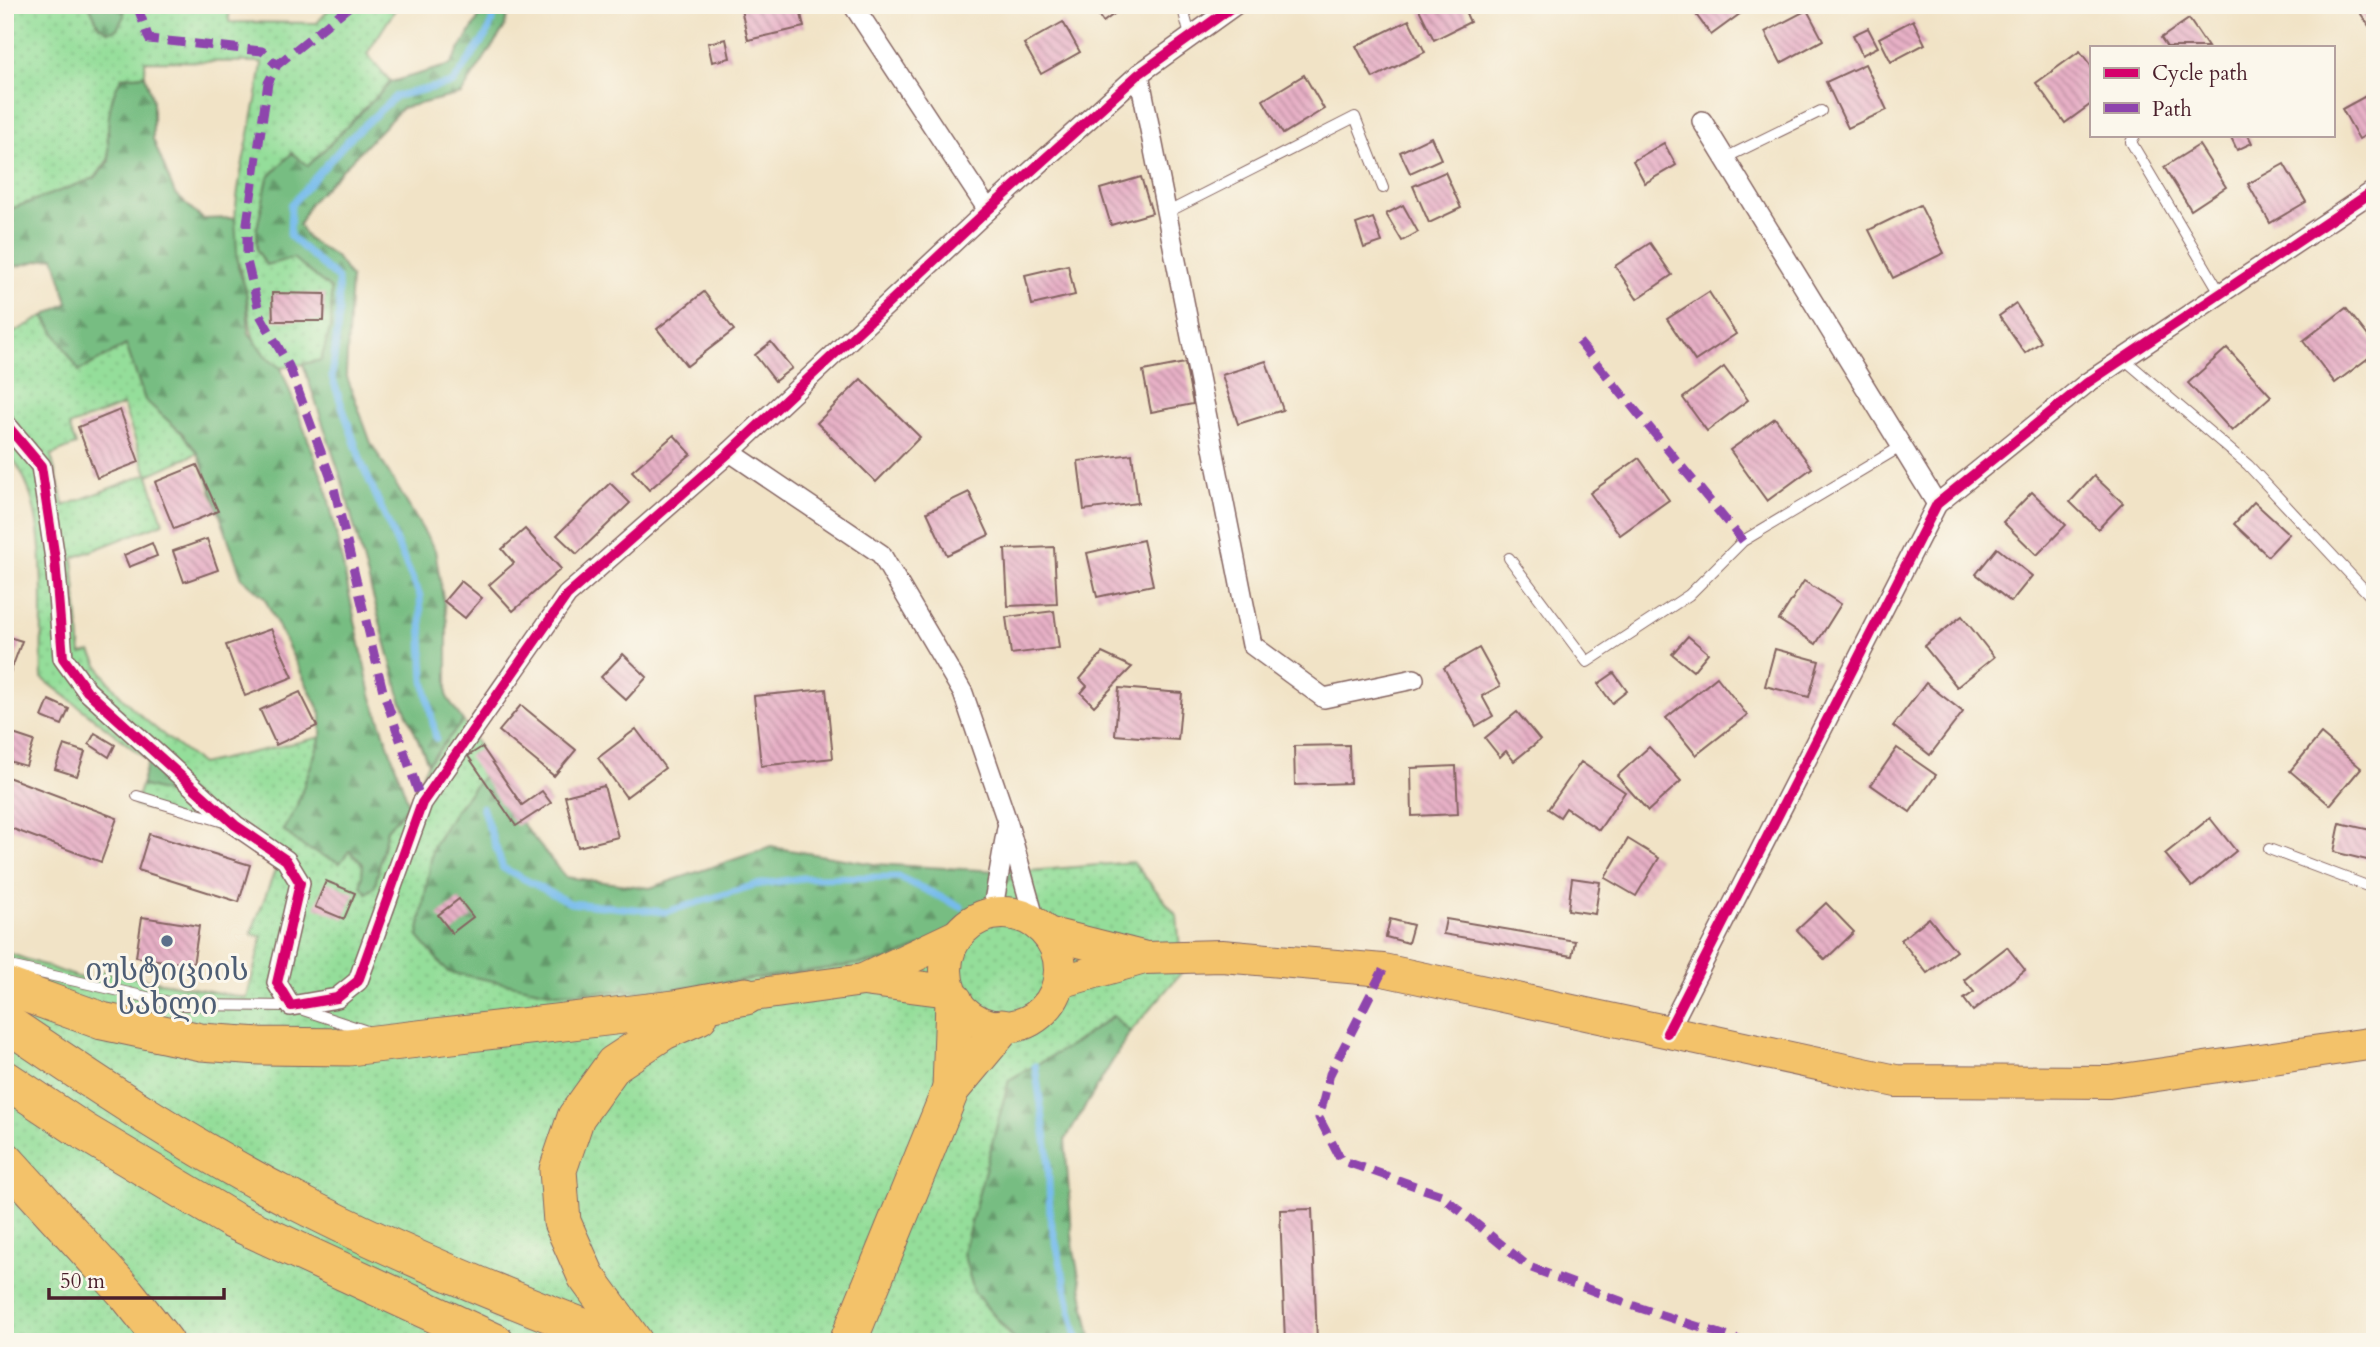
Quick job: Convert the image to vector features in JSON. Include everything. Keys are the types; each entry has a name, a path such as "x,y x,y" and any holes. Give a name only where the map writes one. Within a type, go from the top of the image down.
{"highway":[{"path":"5,986 102,1021 201,1042 349,1047 675,1009 746,996"},
{"path":"634,1342 586,1276 562,1222 558,1170 576,1118 614,1064 664,1031 746,996"},
{"path":"951,1088 952,996"},
{"path":"5,1023 132,1109 295,1201 522,1304 622,1342"},
{"path":"848,1342 951,1088 1002,1028"},
{"path":"5,1079 83,1131 232,1220 495,1342"},
{"path":"5,1160 126,1293 165,1342"}],"main road":[{"path":"746,996 863,980 956,936 972,921 992,914 1014,913 1041,927 1144,958"},
{"path":"956,936 946,963 952,996 975,1021 1002,1028 1028,1023 1039,1015 1056,995 1060,982 1059,956 1041,927"},
{"path":"1060,982 1144,958 1222,956 1383,970 1896,1081 2109,1082 2375,1043"},
{"path":"863,980 952,996"}],"street":[{"path":"853,5 988,210"},
{"path":"5,423 41,466 55,559 63,658 87,691 235,825 286,860 300,883 277,983 291,1006 337,998 358,981 422,803 567,595 730,452 988,210 1139,74 1235,5"},
{"path":"1139,74 1252,645 1324,698 1413,679"},
{"path":"1702,121 1937,504"},
{"path":"1667,1033 1937,504 2087,383 2375,190"},
{"path":"730,452 881,554 963,693 1041,927"},
{"path":"992,914 1008,824"}],"lane":[{"path":"1182,5 1190,36"},
{"path":"1725,158 1821,111"},
{"path":"1166,213 1355,117 1383,187"},
{"path":"2134,136 2131,142 2221,293"},
{"path":"2124,359 2248,465 2375,601"},
{"path":"1509,558 1587,663 1689,595 1743,541 1902,446"},
{"path":"137,796 235,825"},
{"path":"2269,849 2375,889"},
{"path":"5,965 182,1005 291,1006 398,1041"}],"green space":[{"path":"5,5 89,5 99,26 124,16 123,5 229,5 229,22 317,23 333,5 398,5 367,54 391,82 308,166 292,153 268,178 257,228 257,250 293,258 331,289 331,325 321,361 281,368 260,349 252,333 236,248 235,219 262,62 145,61 145,75 122,77 107,133 109,158 95,178 5,211"},
{"path":"89,5 123,5 124,16 117,29 109,32 99,26"},
{"path":"481,5 510,5 504,28 461,94 402,108 310,203 299,225 308,239 336,257 351,278 346,374 371,443 435,550 447,622 447,697 463,721 428,763 401,700 342,481 303,364 321,360 331,325 331,289 293,258 266,265 257,250 257,228 268,178 292,153 308,166 391,82 450,65 478,19"},
{"path":"145,75 153,101 153,139 175,194 203,219 235,218 238,267 246,290 249,333 267,358 281,368 326,487 371,695 409,805 387,829 375,886 367,893 361,886 363,864 349,851 340,863 305,848 283,830 296,808 321,737 321,714 264,597 242,578 198,453 182,433 145,400 126,345 79,371 44,316 68,303 54,257 5,269 5,211 95,178 109,161 110,107 117,86 122,77"},
{"path":"44,316 79,371 126,345 145,400 182,433 198,453 148,475 163,523 73,558 81,654 91,652 112,686 125,701 201,764 321,737 296,808 339,863 349,850 363,864 361,886 375,886 387,829 409,805 428,763 463,721 491,766 454,812 433,847 555,993 671,990 888,960 944,936 1018,872 1133,862 1177,916 1182,972 1130,1032 1112,1016 1075,1043 1009,1080 1001,1115 974,1292 1016,1342 5,1342 5,952 92,982 95,970 247,998 262,937 251,934 277,865 204,824 135,806 141,785 199,800 42,678 41,557 37,526 31,496 21,471 5,450 5,337","holes":["123,405 147,474 64,506 51,455 76,445 69,426"]},
{"path":"148,761 201,802 141,785"},
{"path":"491,766 520,821 565,877 650,888 771,847 874,864 1018,872 944,936 888,960 671,990 555,993 448,972 418,937 433,847 454,812"},
{"path":"1113,1016 1130,1032 1065,1140 1073,1246 1092,1342 1017,1342 974,1292 963,1252 1009,1080 1075,1043"}],"building":[{"path":"740,5 799,5 804,27 748,40"},
{"path":"1118,5 1121,9 1103,22 1092,6"},
{"path":"1462,5 1470,22 1434,40 1418,7"},
{"path":"1689,5 1752,5 1711,35"},
{"path":"2355,5 2375,5 2375,35"},
{"path":"1807,10 1823,40 1781,63 1765,32"},
{"path":"2189,19 2207,46 2166,46 2161,38"},
{"path":"1409,20 1425,52 1373,78 1356,46"},
{"path":"1913,20 1925,44 1891,62 1879,38"},
{"path":"1063,22 1080,52 1041,74 1024,44"},
{"path":"1868,28 1878,47 1862,55 1853,35"},
{"path":"726,39 730,58 712,62 708,43"},
{"path":"2080,51 2090,65 2090,105 2065,123 2036,83"},
{"path":"1865,64 1887,110 1848,128 1826,82"},
{"path":"1304,75 1324,109 1283,134 1263,100"},
{"path":"2375,91 2375,130 2359,139 2342,109"},
{"path":"2230,136 2248,136 2252,143 2237,150"},
{"path":"1431,137 1441,159 1410,173 1400,152"},
{"path":"1664,143 1676,165 1645,183 1633,161"},
{"path":"2199,145 2226,187 2191,210 2164,167"},
{"path":"2284,164 2306,202 2270,223 2248,184"},
{"path":"1445,172 1461,208 1429,223 1413,186"},
{"path":"1141,177 1152,213 1111,225 1100,189"},
{"path":"1403,205 1418,232 1402,241 1386,214"},
{"path":"1920,205 1944,253 1893,278 1869,230"},
{"path":"1373,218 1382,242 1364,248 1356,224"},
{"path":"1650,243 1672,275 1637,299 1615,266"},
{"path":"1068,265 1075,295 1032,305 1025,275"},
{"path":"704,292 734,330 687,366 657,329"},
{"path":"1709,292 1736,334 1695,361 1667,319"},
{"path":"272,293 325,294 324,321 273,321"},
{"path":"2016,304 2041,342 2025,353 1999,316"},
{"path":"2346,308 2375,345 2375,353 2335,383 2303,341"},
{"path":"771,342 792,368 775,381 755,355"},
{"path":"2227,348 2271,396 2232,431 2188,383"},
{"path":"1266,361 1283,410 1238,424 1222,375"},
{"path":"1185,363 1193,404 1151,412 1143,371"},
{"path":"1724,367 1748,400 1707,431 1683,398"},
{"path":"861,379 920,437 876,482 817,423"},
{"path":"120,410 139,462 97,478 78,427"},
{"path":"1775,418 1812,468 1767,501 1730,450"},
{"path":"674,435 691,454 649,490 632,471"},
{"path":"1132,454 1138,503 1084,510 1078,461"},
{"path":"1639,458 1669,500 1620,535 1590,493"},
{"path":"197,465 218,511 174,529 155,482"},
{"path":"2094,476 2123,503 2098,529 2070,502"},
{"path":"610,483 630,503 577,554 557,535"},
{"path":"969,492 989,535 947,555 927,512"},
{"path":"2032,492 2066,525 2037,555 2003,522"},
{"path":"2254,502 2289,534 2268,556 2234,524"},
{"path":"525,529 561,569 513,611 489,585 514,563 502,549"},
{"path":"207,539 218,570 184,582 173,551"},
{"path":"1143,540 1153,585 1097,597 1087,553"},
{"path":"152,543 157,556 129,567 124,555"},
{"path":"1054,547 1057,604 1008,606 1005,549"},
{"path":"1997,548 2032,576 2011,602 1976,574"},
{"path":"461,581 482,598 465,618 444,601"},
{"path":"1804,581 1841,604 1816,644 1779,620"},
{"path":"1054,611 1059,648 1011,654 1006,617"},
{"path":"1962,616 1994,657 1957,687 1924,646"},
{"path":"271,629 293,677 245,696 226,645"},
{"path":"5,636 22,641 10,673 5,672"},
{"path":"1688,636 1708,653 1693,671 1672,654"},
{"path":"1479,648 1500,686 1482,696 1493,716 1476,726 1444,668"},
{"path":"1775,649 1819,661 1809,697 1765,686"},
{"path":"1102,653 1132,667 1094,706 1081,693 1087,686 1080,679"},
{"path":"623,654 647,677 626,700 601,677"},
{"path":"1614,673 1627,691 1612,703 1598,684"},
{"path":"1717,677 1747,715 1696,755 1666,718"},
{"path":"1926,683 1963,712 1930,755 1893,726"},
{"path":"1119,688 1182,693 1178,740 1115,735"},
{"path":"826,689 833,758 761,766 754,696"},
{"path":"300,692 317,726 276,745 260,710"},
{"path":"49,700 69,709 62,725 42,717"},
{"path":"521,705 576,750 554,776 499,731"},
{"path":"1517,712 1540,740 1514,761 1506,751 1500,757 1485,738"},
{"path":"636,729 665,768 626,797 598,758"},
{"path":"95,733 115,745 109,757 89,744"},
{"path":"13,734 34,741 26,766 5,760"},
{"path":"2321,734 2361,768 2330,805 2290,771"},
{"path":"64,745 85,752 77,776 55,769"},
{"path":"1349,745 1350,783 1295,785 1294,746"},
{"path":"482,747 522,805 542,791 551,803 516,826 468,756"},
{"path":"1649,747 1681,781 1648,811 1617,776"},
{"path":"1897,748 1936,775 1910,812 1871,785"},
{"path":"1581,762 1625,792 1599,830 1566,808 1560,817 1548,809"},
{"path":"1456,766 1458,814 1412,816 1411,768"},
{"path":"5,776 117,818 101,862 5,826"},
{"path":"604,786 618,837 578,847 565,796"},
{"path":"2210,818 2236,851 2192,887 2165,854"},
{"path":"2340,823 2375,831 2375,862 2334,852"},
{"path":"149,834 250,865 239,902 138,870"},
{"path":"1628,839 1659,858 1636,896 1605,878"},
{"path":"1572,878 1600,882 1595,914 1568,910"},
{"path":"326,881 355,893 344,919 315,907"},
{"path":"459,899 473,917 452,933 438,915"},
{"path":"1826,903 1854,932 1825,960 1797,930"},
{"name":"იუსტიციის სახლი","path":"142,917 199,926 193,965 136,957"},
{"path":"1929,918 1956,951 1927,973 1901,940"},
{"path":"1390,919 1413,925 1408,943 1386,937"},
{"path":"1446,919 1575,941 1572,956 1443,934"},
{"path":"2007,947 2025,970 1973,1011 1964,999 1974,992 1964,980"},
{"path":"1312,1209 1317,1342 1285,1342 1280,1210"}],"waterway":[{"path":"436,738 424,680 420,596 362,464 332,377 339,313 338,279 290,236 291,205 348,140 396,96 453,83 487,34 498,5"},
{"path":"482,807 503,868 570,903 666,912 755,885 803,878 899,877 961,907"},
{"path":"1035,1066 1048,1153 1050,1216 1078,1342"}],"marked path":[{"path":"137,5 149,39 262,51 277,65"},
{"path":"351,5 277,65 268,83 247,223 247,261 260,315 289,366 333,484 383,691 422,803"},
{"path":"1579,342 1743,541"},
{"path":"1383,970 1330,1074 1319,1118 1341,1160 1441,1195 1529,1267 1631,1305 1745,1342"}],"cycle path":[{"path":"5,423 41,466 55,559 63,658 87,691 235,825 286,860 300,883 277,983 291,1006 337,998 358,981 422,803 567,595 730,452 988,210 1139,74 1235,5"},
{"path":"1667,1033 1937,504 2087,383 2375,190"}],"place":[{"name":"იუსტიციის სახლი","path":"167,941"}]}
